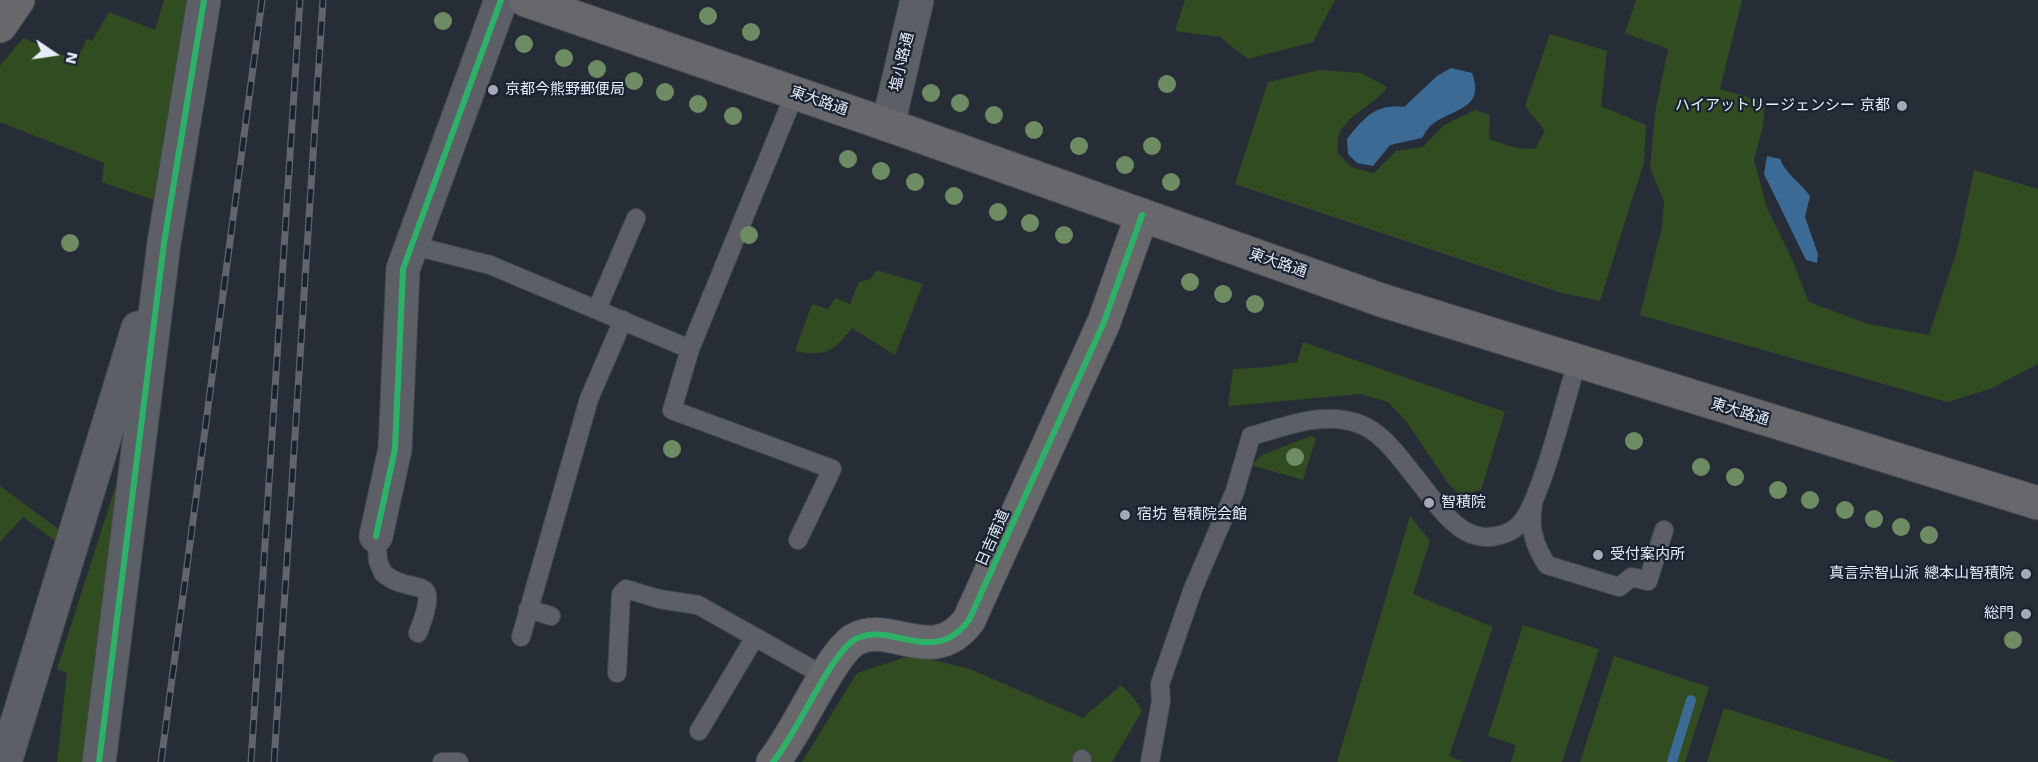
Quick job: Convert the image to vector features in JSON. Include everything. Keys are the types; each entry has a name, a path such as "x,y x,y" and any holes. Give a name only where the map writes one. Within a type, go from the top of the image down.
{"main road":[{"path":"0,26 18,0"},
{"name":"東大路通","path":"525,0 888,125 1384,301 2038,503"},
{"name":"日吉南道","path":"772,762 794,733 846,647 861,637 941,641 960,631 969,620 1104,322 1142,215"}],"street":[{"path":"99,762 164,243 204,0"},
{"path":"376,536 395,449 403,269 501,0"},
{"name":"塩小路通","path":"888,125 916,0"},
{"path":"5,762 164,243"}],"lane":[{"path":"795,93 690,350 672,410 832,470 798,540"},
{"path":"597,309 636,218"},
{"path":"411,245 490,265 690,350"},
{"path":"520,637 589,399 623,320"},
{"path":"1577,362 1534,502 1531,520 1533,539 1547,565 1619,587 1632,577 1648,581 1664,530"},
{"path":"1150,762 1161,701 1160,684 1193,589 1235,491 1251,436 1316,419 1338,419 1368,428 1378,433 1455,523 1476,535 1488,537 1512,531 1521,523 1534,502"},
{"path":"376,536 378,561 383,573 417,586 427,596 429,605 418,633"},
{"path":"617,674 621,594 626,589 659,599 691,603 826,677"},
{"path":"528,609 550,616"},
{"path":"699,731 755,637"},
{"path":"442,762 459,762"}],"green space":[{"path":"164,0 191,0 154,200 102,182 104,163 0,122 0,66 23,38 76,61 87,39 92,41 109,12 155,30"},
{"path":"1185,0 1335,0 1313,42 1248,59 1220,37 1175,31"},
{"path":"1636,0 1742,0 1720,89 1765,102 1763,126 1754,160 1767,208 1791,257 1809,302 1868,324 1929,335 1957,251 1974,170 2038,189 2038,364 1990,389 1947,402 1640,315 1662,227 1664,201 1650,168 1655,113 1668,49 1625,33"},
{"path":"1550,34 1607,51 1601,106 1646,125 1644,162 1600,301 1562,293 1235,184 1268,82 1320,70 1361,73 1387,87 1355,115 1339,134 1338,153 1351,167 1374,173 1396,151 1423,147 1444,125 1475,110 1490,115 1489,139 1516,148 1535,149 1545,131 1525,106"},
{"path":"877,270 923,284 895,355 852,328 839,343 828,351 814,353 795,351 812,304 828,309 835,298 850,304 859,282 870,279"},
{"path":"1303,342 1505,412 1481,490 1460,495 1448,483 1406,421 1388,402 1361,394 1228,406 1233,369 1268,367 1297,362"},
{"path":"1311,436 1316,438 1303,480 1251,465 1262,455"},
{"path":"124,472 82,762 57,762 67,673 57,669 117,482"},
{"path":"0,486 61,531 55,541 23,517 0,542"},
{"path":"1410,516 1430,541 1413,594 1493,627 1449,756 1464,762 1337,762"},
{"path":"1523,625 1599,649 1562,762 1511,762 1516,745 1488,736"},
{"path":"913,655 970,669 1083,718 1121,685 1134,698 1142,711 1112,762 802,762 857,673"},
{"path":"1614,656 1709,687 1685,762 1580,762"},
{"path":"1724,708 1897,762 1707,762"}],"water":[{"path":"1451,68 1472,73 1475,85 1474,94 1466,106 1434,123 1422,138 1390,145 1373,166 1357,163 1348,154 1347,139 1365,118 1385,108 1404,107 1437,76"},
{"path":"1767,156 1780,159 1810,196 1805,217 1818,254 1817,263 1806,260 1764,174"}],"waterway":[{"path":"1672,762 1691,700"}],"railway":[{"path":"161,762 262,0"},
{"path":"251,762 300,0"},
{"path":"274,762 323,0"}],"cycle path":[{"path":"99,762 164,243 204,0"},
{"path":"376,536 395,449 403,269 501,0"},
{"path":"773,762 834,662 854,640 868,635 882,635 912,641 941,641 955,634 969,620 1104,322 1142,215"}],"place":[{"name":"京都今熊野郵便局","path":"493,90"},
{"name":"ハイアットリージェンシー 京都","path":"1902,106"},
{"name":"智積院","path":"1429,503"},
{"name":"宿坊 智積院会館","path":"1125,515"},
{"name":"受付案内所","path":"1598,555"},
{"name":"真言宗智山派 總本山智積院","path":"2026,574"},
{"name":"総門","path":"2026,614"}]}
